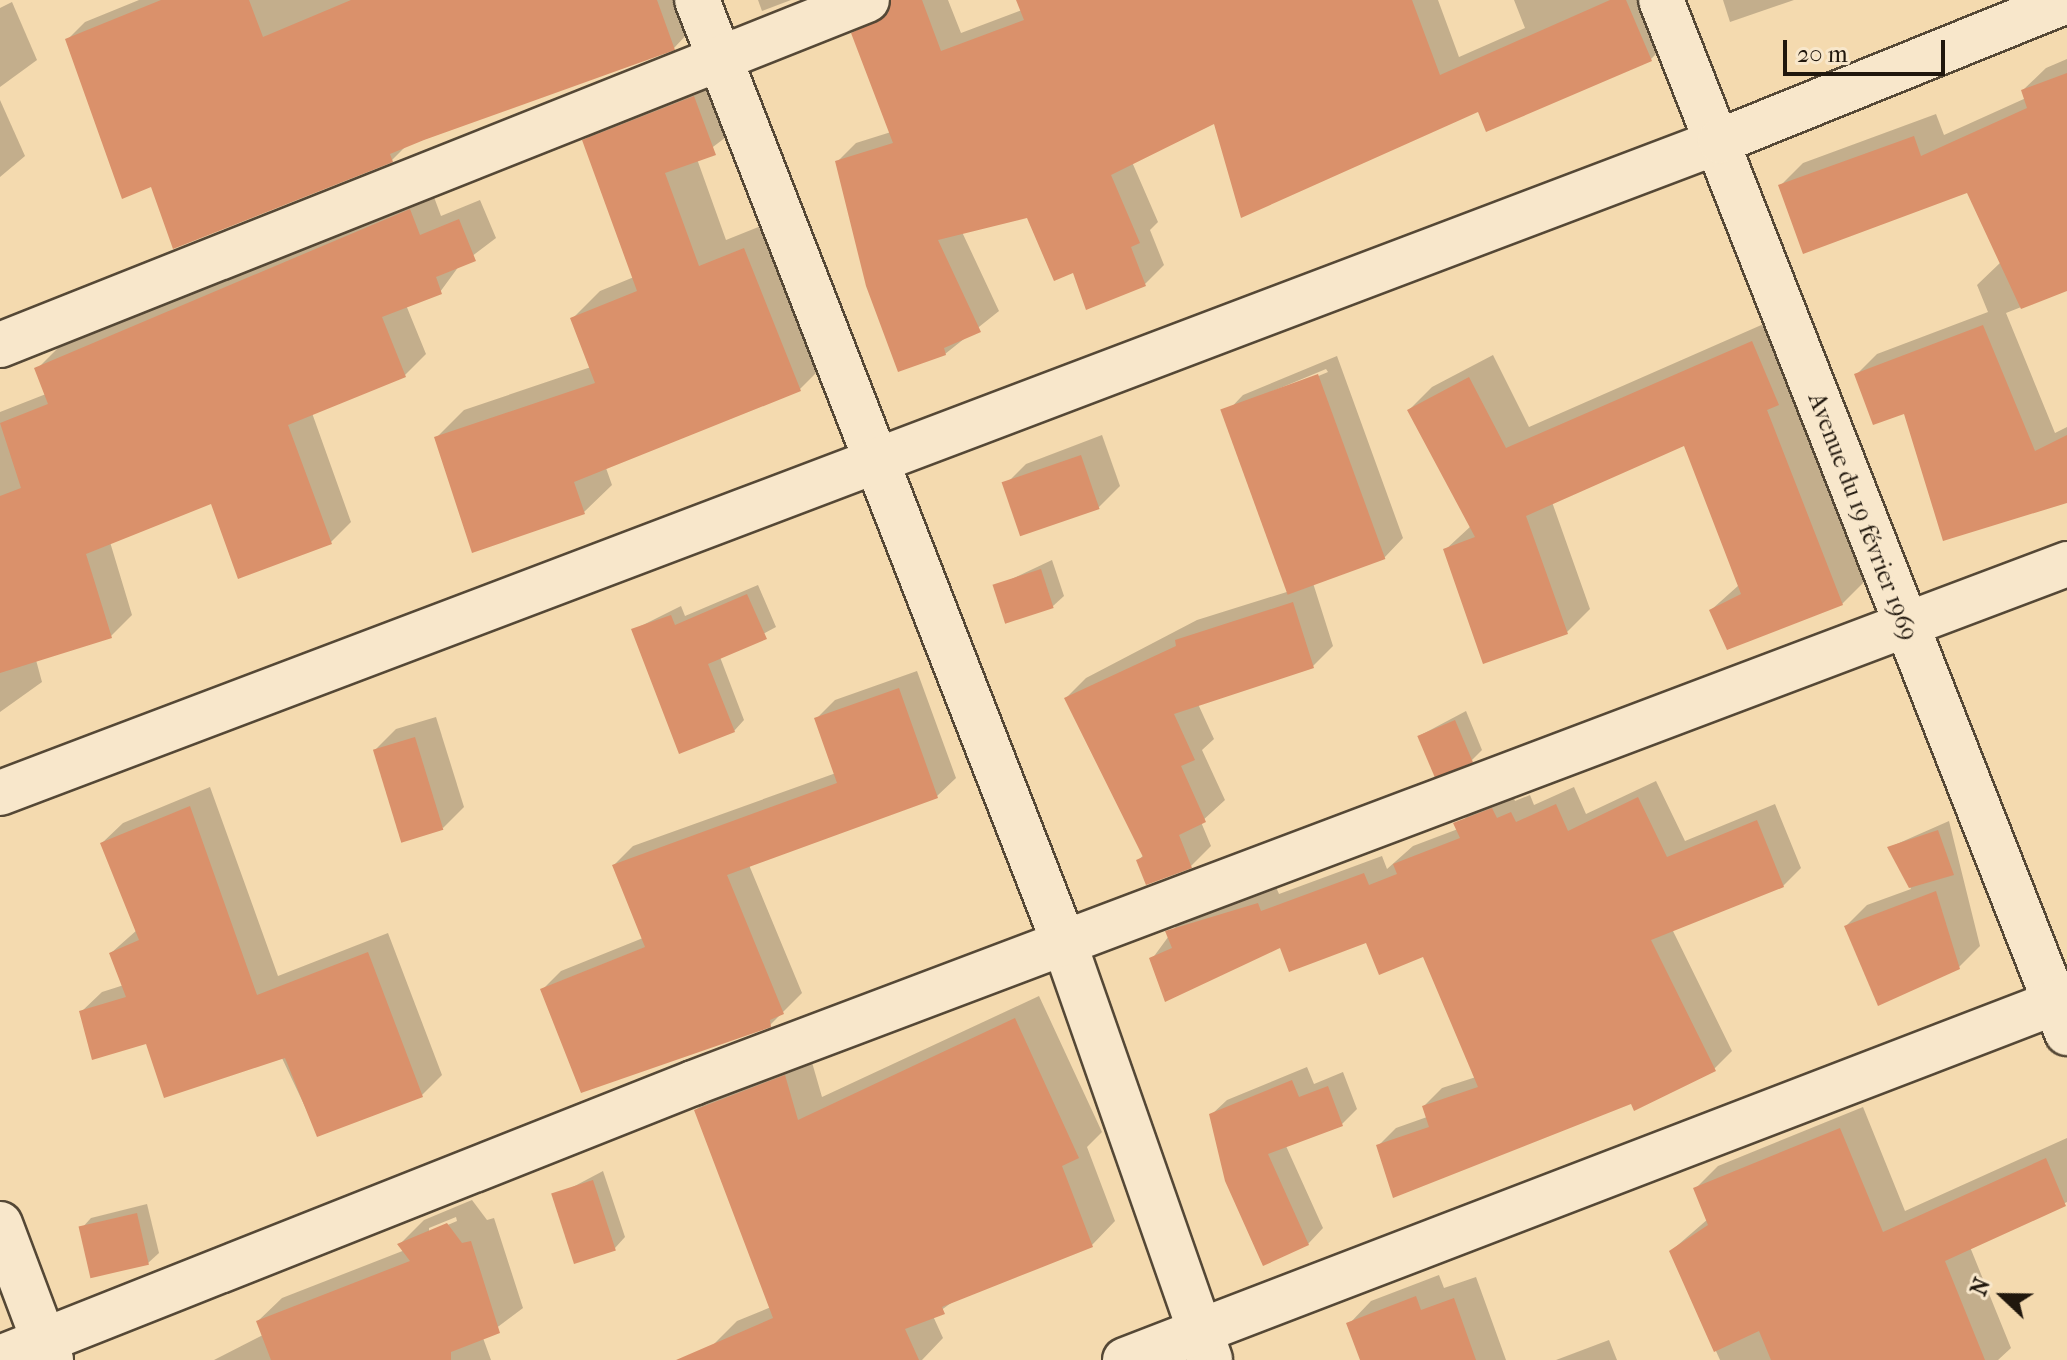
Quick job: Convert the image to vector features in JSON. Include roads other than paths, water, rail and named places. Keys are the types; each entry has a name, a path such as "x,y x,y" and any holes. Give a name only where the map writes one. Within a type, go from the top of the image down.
{"street":[{"path":"697,0 872,462 1066,948 1204,1346"},
{"path":"0,345 719,54 867,0"},
{"name":"Avenue du 19 février 1969","path":"1661,0 1720,141 1904,629 2063,1011"},
{"path":"0,793 1720,141 2067,1"},
{"path":"0,1358 47,1350 693,1083 1066,948 2067,564"},
{"path":"1125,1360 1204,1346 2063,1011"},
{"path":"0,1224 47,1350"}]}
